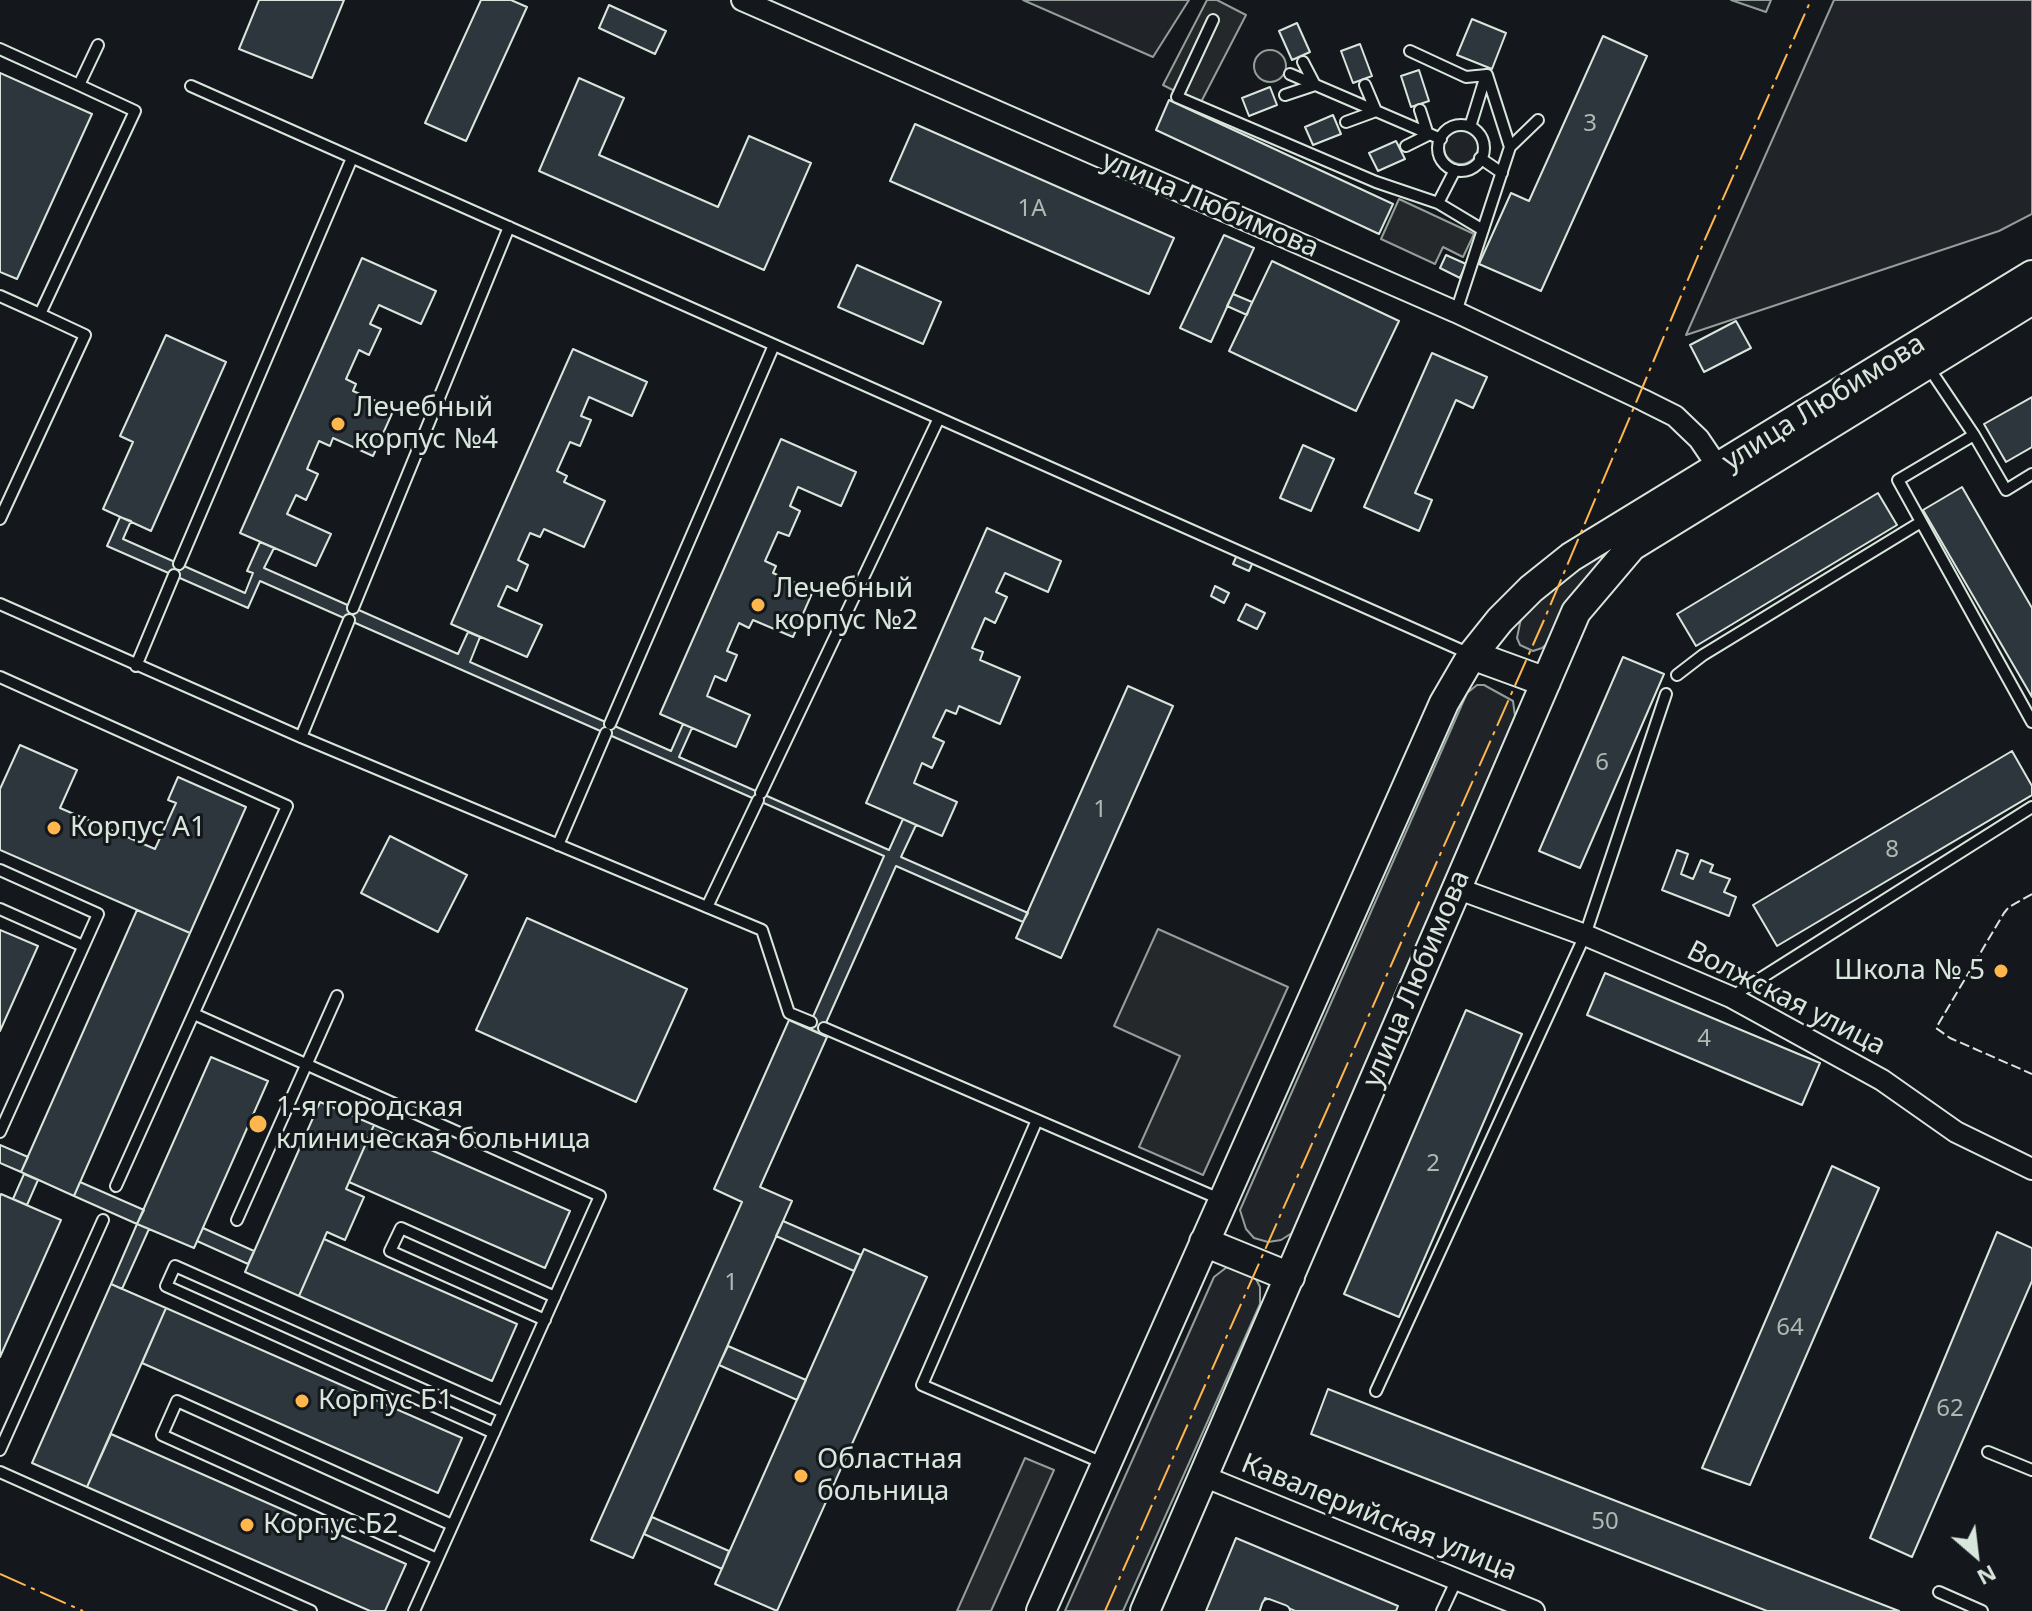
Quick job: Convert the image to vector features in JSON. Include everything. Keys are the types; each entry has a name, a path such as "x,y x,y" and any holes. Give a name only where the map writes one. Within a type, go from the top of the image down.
{"main road":[{"name":"улица Любимова","path":"1145,1611 1576,612 1632,546 1725,477 2032,275"},
{"name":"улица Любимова","path":"1041,1611 1444,703 1472,655 1500,620 1531,589 1571,557 1725,477 1927,365 2032,300"},
{"path":"1472,655 1546,682"},
{"path":"1204,1242 1290,1277"}],"street":[{"name":"улица Любимова","path":"742,0 1456,312 1675,416 1699,439 1725,477"},
{"name":"Волжская улица","path":"1457,886 1585,935 1731,997 1882,1080 1956,1132 2032,1169"},
{"name":"Кавалерийская улица","path":"1203,1476 1534,1611"}],"lane":[{"path":"1213,20 1177,97 1376,182 1438,203 1483,230"},
{"path":"79,85 98,45"},
{"path":"0,49 135,111 40,314"},
{"path":"1410,51 1466,77 1487,75"},
{"path":"1303,62 1315,85"},
{"path":"1290,74 1441,139"},
{"path":"1470,127 1487,75"},
{"path":"1487,75 1510,147"},
{"path":"1285,95 1315,85"},
{"path":"1365,85 1376,111"},
{"path":"191,86 1472,655"},
{"path":"1420,110 1428,135"},
{"path":"1346,122 1376,111"},
{"path":"1456,312 1510,147 1538,120"},
{"path":"1470,127 1481,137 1480,158 1470,169 1448,167 1439,154 1441,139 1449,128 1470,127"},
{"path":"1406,146 1428,135"},
{"path":"179,564 352,158"},
{"path":"1480,158 1502,173"},
{"path":"1438,203 1455,170"},
{"path":"353,608 509,227"},
{"path":"0,296 85,335 0,519"},
{"path":"558,845 774,345"},
{"path":"1927,365 2006,490 2032,474"},
{"path":"707,907 939,418"},
{"path":"1974,435 1898,480 2032,722"},
{"path":"1677,675 1703,655 1921,522"},
{"path":"136,666 174,575"},
{"path":"0,604 301,737 762,930 789,1013 811,1022"},
{"path":"301,737 349,620"},
{"path":"0,677 287,806 116,1186"},
{"path":"1376,1391 1585,935 1666,694"},
{"path":"1731,997 2032,807"},
{"path":"0,870 98,914 0,1132"},
{"path":"0,909 83,946"},
{"path":"237,1220 337,996"},
{"path":"194,1014 600,1196 414,1611"},
{"path":"824,1028 1223,1200"},
{"path":"1037,1120 922,1385 1106,1465"},
{"path":"0,1450 103,1220"},
{"path":"545,1320 390,1251 401,1228 555,1297"},
{"path":"494,1433 166,1286 175,1266 503,1412"},
{"path":"437,1559 162,1435 177,1401 452,1525"},
{"path":"1988,1452 2032,1470"},
{"path":"0,1472 311,1611"},
{"path":"1442,1611 1457,1579"},
{"path":"1939,1592 1982,1611"},
{"path":"1266,1611 1268,1605 1284,1611"}],"shaded area":[{"path":"1023,0 1189,0 1153,57"},
{"path":"1207,0 1217,0 1246,15 1200,104 1163,85"},
{"path":"1731,0 1771,0 1766,12"},
{"path":"1834,0 2032,0 2032,214 1999,231 1686,335"},
{"path":"1270,50 1282,54 1286,66 1282,78 1270,82 1258,78 1254,66 1258,54"},
{"path":"1461,130 1473,135 1478,147 1473,159 1461,164 1449,159 1444,147 1449,135"},
{"path":"1399,199 1474,234 1463,257 1443,247 1435,264 1381,239"},
{"path":"1608,550 1549,642 1533,651 1520,645 1517,638 1521,618 1539,598 1596,555"},
{"path":"1477,685 1484,685 1513,701 1515,716 1292,1233 1281,1240 1268,1242 1254,1238 1246,1229 1240,1210 1467,693"},
{"path":"1158,929 1288,987 1203,1175 1139,1147 1180,1056 1114,1026"},
{"path":"1227,1267 1252,1271 1260,1287 1260,1304 1123,1611 1065,1611 1214,1277"},
{"path":"1025,1458 1054,1470 991,1611 957,1611"}],"building":[{"path":"259,0 344,0 312,78 239,49"},
{"path":"481,0 511,0 527,7 466,141 425,123"},
{"path":"609,5 666,31 655,54 599,28"},
{"path":"1472,19 1506,33 1492,69 1457,55"},
{"path":"1297,23 1310,52 1292,60 1279,31"},
{"path":"1603,36 1647,56 1541,291 1479,264 1511,193 1529,201"},
{"path":"1360,44 1372,76 1353,83 1341,51"},
{"path":"1419,70 1429,101 1411,107 1401,76"},
{"path":"0,73 92,114 17,279 0,272"},
{"path":"579,78 624,98 599,155 718,207 749,136 811,163 764,270 539,171"},
{"path":"1270,87 1277,105 1249,116 1242,98"},
{"path":"1169,100 1393,204 1379,234 1156,130"},
{"path":"1333,115 1341,134 1313,145 1305,127"},
{"path":"915,124 1174,238 1149,294 890,181"},
{"path":"1396,141 1405,159 1378,171 1369,153"},
{"path":"1224,235 1254,248 1211,342 1180,328"},
{"path":"1446,255 1466,264 1460,278 1440,268"},
{"name":"Лечебный корпус №4","path":"362,258 436,291 421,324 379,305 370,324 381,329 369,355 359,350 346,379 356,384 353,391 394,409 373,456 333,438 330,446 319,441 307,469 318,474 306,500 296,495 287,514 331,534 316,566 240,533"},
{"path":"1272,261 1399,321 1356,411 1229,351"},
{"path":"857,265 941,302 923,344 838,307"},
{"path":"1233,294 1252,302 1247,315 1227,306"},
{"path":"1736,321 1751,348 1704,372 1690,345"},
{"path":"166,335 226,362 151,531 103,509 133,442 120,436"},
{"path":"573,349 647,382 632,416 589,397 581,416 591,420 580,446 570,442 557,471 567,476 564,482 605,501 584,547 544,529 540,537 530,533 518,560 528,565 517,591 507,586 498,606 542,625 527,657 451,624"},
{"path":"1432,353 1487,377 1473,408 1456,400 1415,493 1432,500 1419,531 1364,507"},
{"path":"2032,397 2032,447 2006,462 1984,424"},
{"name":"Лечебный корпус №2","path":"781,439 856,472 841,506 798,487 790,506 800,511 789,536 778,532 765,561 776,566 773,573 813,591 793,637 753,620 749,628 739,623 727,651 737,655 726,681 715,676 707,696 750,715 736,747 660,714"},
{"path":"1303,445 1334,459 1311,511 1280,498"},
{"path":"1962,487 2032,608 2032,697 1923,510"},
{"path":"1878,493 1897,525 1696,646 1677,614"},
{"path":"120,517 131,521 123,539 245,593 253,573 247,571 260,542 274,548 264,568 458,654 468,632 480,637 470,662 671,751 683,724 692,728 679,757 889,850 903,819 916,825 901,857 1028,913 1023,922 896,866 821,1034 808,1028 884,856 260,581 248,608 107,546"},
{"path":"987,528 1061,561 1048,592 1005,573 996,592 1007,597 995,623 985,618 972,648 983,652 980,660 1020,677 1000,724 959,706 956,714 946,710 933,737 944,742 932,768 922,763 914,783 957,802 942,836 866,803"},
{"path":"1237,555 1253,562 1249,571 1233,564"},
{"path":"1215,586 1229,593 1224,603 1211,596"},
{"path":"1246,604 1265,613 1257,629 1238,620"},
{"path":"1623,657 1664,674 1580,868 1539,851"},
{"path":"1128,686 1173,706 1061,958 1016,938"},
{"name":"Корпус А1","path":"20,745 77,770 60,808 155,849 176,803 168,800 178,777 246,807 190,933 0,850 0,789"},
{"path":"2012,751 2032,786 2032,795 1777,946 1753,905"},
{"path":"390,836 467,875 438,932 361,893"},
{"path":"1677,850 1688,854 1681,874 1693,879 1701,860 1713,865 1710,872 1730,879 1724,892 1736,897 1729,916 1662,890"},
{"path":"137,910 190,933 74,1196 21,1172"},
{"path":"527,918 687,989 636,1102 476,1030"},
{"path":"0,930 38,946 0,1031"},
{"path":"1605,973 1820,1063 1802,1105 1587,1015"},
{"path":"1466,1010 1522,1034 1399,1317 1344,1294"},
{"path":"789,1020 827,1037 760,1187 792,1201 633,1558 591,1540 742,1202 714,1189"},
{"path":"211,1057 268,1081 194,1248 137,1224"},
{"path":"320,1102 374,1125 346,1189 364,1197 345,1240 327,1232 299,1296 245,1272"},
{"path":"374,1125 570,1211 545,1268 349,1182"},
{"path":"0,1145 28,1157 21,1172 0,1163"},
{"path":"1832,1166 1879,1188 1750,1485 1702,1468"},
{"path":"24,1174 38,1180 27,1205 13,1199"},
{"path":"80,1182 144,1210 137,1224 74,1196"},
{"path":"1,1194 61,1220 0,1357 0,1197"},
{"path":"783,1221 861,1255 854,1271 776,1236"},
{"path":"137,1224 149,1229 122,1289 111,1284"},
{"path":"203,1228 254,1251 248,1264 197,1241"},
{"path":"1997,1232 2032,1248 2032,1281 1912,1557 1870,1538"},
{"path":"324,1239 517,1324 492,1381 299,1296"},
{"name":"Областная больница","path":"864,1249 927,1277 777,1611 715,1584"},
{"path":"111,1284 166,1308 87,1487 32,1463"},
{"name":"Корпус Б1","path":"166,1308 462,1438 438,1493 142,1363"},
{"path":"728,1346 806,1380 797,1400 719,1365"},
{"path":"1328,1389 1899,1611 1767,1611 1311,1434"},
{"name":"Корпус Б2","path":"111,1434 406,1564 385,1611 370,1611 87,1487"},
{"path":"652,1517 729,1551 722,1569 644,1534"},
{"path":"1236,1538 1398,1606 1396,1611 1295,1611 1265,1598 1260,1611 1206,1611"}],"fence":[{"path":"2032,894 2004,913 1936,1028 1950,1038 2032,1074"}],"power":[{"path":"1105,1611 1544,620 1706,237 1811,0"},
{"path":"0,1574 83,1611"}],"place":[{"name":"Лечебный корпус №4","path":"338,424"},
{"name":"Лечебный корпус №2","path":"758,605"},
{"name":"Корпус А1","path":"54,828"},
{"name":"Школа № 5","path":"2001,971"},
{"name":"1-я городская клиническая больница","path":"258,1124"},
{"name":"Корпус Б1","path":"302,1401"},
{"name":"Областная больница","path":"801,1476"},
{"name":"Корпус Б2","path":"247,1525"}]}
